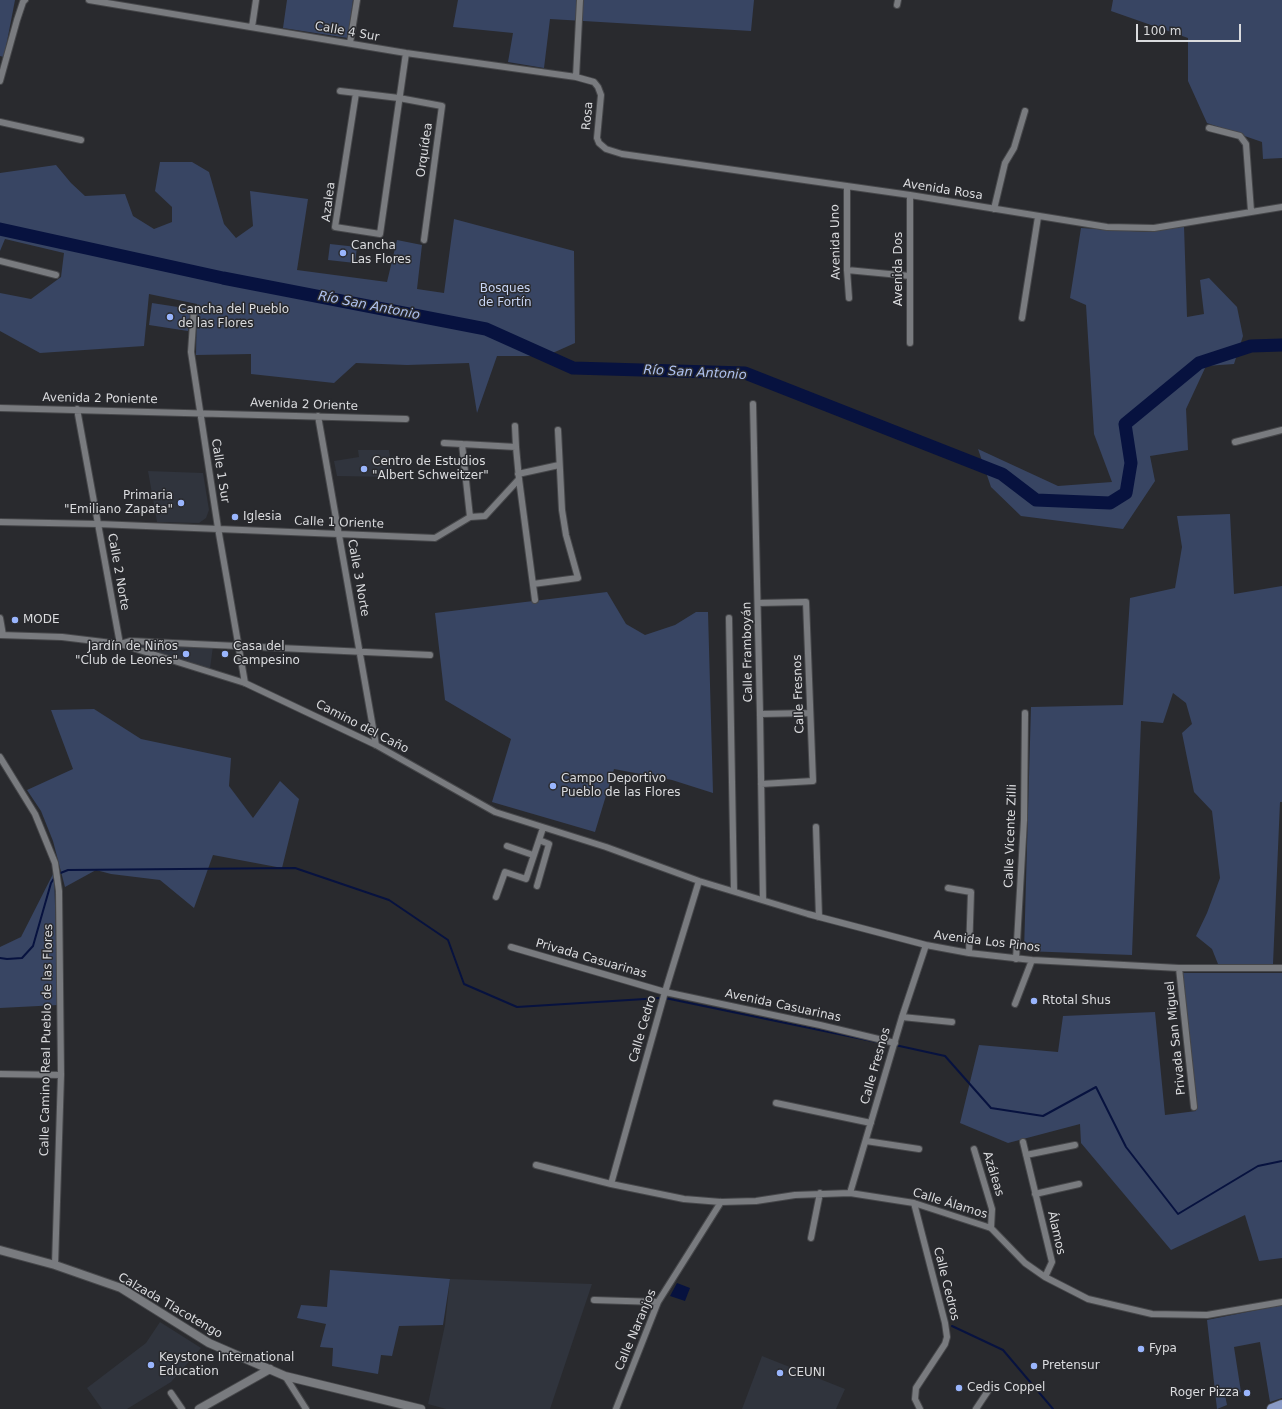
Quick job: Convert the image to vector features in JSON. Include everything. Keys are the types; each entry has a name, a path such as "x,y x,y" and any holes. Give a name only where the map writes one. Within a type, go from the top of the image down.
{"main road":[{"path":"1272,1409 1282,1405"}],"street":[{"path":"0,81 22,2 25,0"},
{"name":"Calle 4 Sur","path":"89,0 406,53 576,77 594,82 598,87"},
{"path":"252,27 256,0"},
{"path":"350,43 357,0"},
{"path":"576,77 580,0"},
{"name":"Azalea","path":"356,93 334,228 380,234 406,53"},
{"name":"Rosa","path":"598,87 601,95 597,138 602,147"},
{"path":"340,91 399,98"},
{"name":"Orquídea","path":"399,98 442,106 424,240"},
{"path":"994,210 1005,163 1014,148 1025,111"},
{"path":"0,122 81,140"},
{"path":"1209,128 1240,136 1246,144 1251,211"},
{"name":"Avenida Rosa","path":"602,147 622,154 910,195 994,210 1107,227 1154,228 1282,207"},
{"name":"Avenida Uno","path":"847,186 847,270 849,298"},
{"name":"Avenida Dos","path":"910,195 910,343"},
{"path":"1022,318 1038,217"},
{"path":"0,261 56,275"},
{"path":"847,270 910,276"},
{"name":"Calle 1 Sur","path":"194,309 191,352 218,528 245,683"},
{"name":"Calle Framboyán","path":"753,404 763,900"},
{"name":"Avenida 2 Poniente","path":"0,408 200,412"},
{"name":"Calle 2 Norte","path":"77,409 120,644"},
{"name":"Avenida 2 Oriente","path":"200,412 406,419"},
{"name":"Calle 3 Norte","path":"318,416 376,744"},
{"path":"515,426 518,476 535,600"},
{"path":"533,584 578,578 566,535 562,510 558,430"},
{"path":"1235,442 1282,430"},
{"path":"444,443 516,447"},
{"path":"462,444 470,517 485,516 518,476 560,465"},
{"name":"Calle 1 Oriente","path":"0,522 218,528 340,535 435,538 470,517"},
{"name":"Calle Fresnos","path":"758,603 806,602 813,781 761,784"},
{"path":"0,618 2,635"},
{"path":"729,618 734,891"},
{"name":"Camino del Caño","path":"2,635 62,638 120,644 245,683 376,744 495,812 606,847 699,881"},
{"path":"120,644 130,641 430,655"},
{"path":"760,714 810,713"},
{"name":"Calle Vicente Zilli","path":"1016,959 1024,820 1025,713"},
{"name":"Calle Camino Real Pueblo de las Flores","path":"0,757 35,814 55,863 59,892 61,1075 55,1265"},
{"path":"816,827 819,917"},
{"path":"496,897 505,872 526,879 543,828"},
{"path":"536,886 549,844 539,840"},
{"path":"507,846 533,856"},
{"name":"Avenida Los Pinos","path":"699,881 819,917 926,945 969,953 1016,959 1179,968 1282,968"},
{"name":"Calle Cedro","path":"611,1184 665,992 699,881"},
{"path":"948,888 968,890 972,894 969,953"},
{"name":"Calle Fresnos","path":"850,1193 902,1017 926,945"},
{"name":"Privada Casuarinas","path":"511,947 665,992"},
{"path":"1015,1004 1032,960"},
{"name":"Privada San Miguel","path":"1179,968 1194,1107"},
{"name":"Avenida Casuarinas","path":"665,992 820,1025 895,1043"},
{"path":"902,1017 952,1022"},
{"path":"0,1074 61,1075"},
{"path":"776,1103 871,1123"},
{"path":"866,1141 919,1149"},
{"name":"Álamos","path":"1023,1142 1052,1262 1045,1277"},
{"path":"1026,1155 1075,1145"},
{"name":"Azáleas","path":"974,1149 990,1203 991,1228"},
{"name":"Calle Álamos","path":"536,1165 611,1184 684,1199 721,1202 756,1201 820,1193 850,1193 914,1203 991,1228 1025,1263 1045,1277 1088,1299 1152,1314 1207,1315 1282,1302"},
{"path":"1035,1194 1079,1184"},
{"path":"811,1238 820,1193"},
{"name":"Calle Naranjos","path":"616,1409 658,1302 721,1202"},
{"name":"Calle Cedros","path":"914,1203 945,1323 947,1337 945,1344 916,1388 915,1399 920,1409"},
{"name":"Calzada Tlacotengo","path":"0,1250 55,1265 121,1288 209,1343 285,1376 421,1409"},
{"path":"594,1300 658,1302"},
{"path":"199,1409 270,1370"},
{"path":"285,1376 306,1409"},
{"path":"976,1409 990,1388"},
{"path":"171,1393 182,1409"}],"shaded area":[{"name":"Centro de Estudios \"Albert Schweitzer\"","path":"358,450 389,450 393,477 337,476 334,461 359,457"},
{"name":"Primaria \"Emiliano Zapata\"","path":"148,471 203,473 209,510 206,518 199,523 157,522"},
{"name":"Jardín de Niños \"Club de Leones\"","path":"139,645 213,646 210,669 139,648"},
{"path":"450,1279 592,1284 550,1409 446,1409 428,1404 445,1325"},
{"path":"677,1283 690,1288 685,1301 670,1296"},
{"name":"Keystone International Education","path":"160,1322 201,1348 171,1382 127,1409 102,1409 87,1388 146,1343"},
{"name":"CEUNI","path":"762,1356 845,1389 836,1409 742,1409"}],"green space":[{"path":"0,0 15,0 4,57 0,56"},
{"path":"287,0 353,0 348,38 283,28"},
{"path":"458,0 754,0 751,31 550,19 544,68 508,62 513,33 453,27"},
{"path":"1113,0 1282,0 1282,158 1263,159 1262,142 1207,123 1188,81 1188,38 1111,11"},
{"name":"Bosques de Fortín","path":"160,162 192,162 209,172 224,224 236,238 253,226 250,191 308,199 297,270 387,282 397,240 422,245 417,289 444,293 454,219 574,251 575,343 546,356 497,356 477,413 469,363 407,365 356,363 334,383 251,374 251,354 196,355 197,304 149,294 144,346 40,353 0,331 0,293 31,299 61,277 64,253 5,239 0,251 0,173 56,165 71,183 85,196 125,194 133,216 154,229 172,222 172,207 155,191"},
{"path":"1184,226 1187,317 1204,314 1200,280 1209,278 1237,307 1243,336 1234,364 1206,366 1186,409 1188,450 1150,456 1155,481 1123,529 1021,516 991,487 978,449 1058,486 1112,482 1094,434 1086,305 1070,298 1081,228 1146,232"},
{"name":"Cancha Las Flores","path":"330,244 357,247 355,263 328,260"},
{"name":"Cancha del Pueblo de las Flores","path":"152,303 191,309 188,331 149,325"},
{"path":"1230,514 1234,594 1282,586 1282,802 1280,802 1273,964 1218,964 1212,949 1196,936 1207,913 1220,878 1212,811 1194,792 1182,733 1192,724 1186,703 1173,693 1163,723 1141,721 1132,955 1024,951 1031,707 1123,705 1130,598 1175,588 1182,547 1177,516"},
{"path":"607,592 626,624 645,635 675,625 696,612 708,612 713,793 672,780 614,769 595,832 492,802 511,739 445,700 435,613"},
{"path":"94,709 141,739 231,758 229,786 253,818 280,781 299,799 282,868 213,855 194,908 160,880 111,874 96,870 65,887 53,841 41,811 27,790 73,769 51,710"},
{"path":"54,872 58,1005 0,1008 0,947 21,937"},
{"path":"1181,973 1282,973 1282,1258 1259,1261 1245,1215 1171,1250 1081,1143 1080,1124 1008,1143 960,1123 979,1045 1058,1052 1063,1016 1155,1012 1165,1115 1196,1111"},
{"path":"330,1270 450,1279 443,1325 399,1326 392,1356 381,1355 378,1374 332,1366 333,1348 320,1347 326,1324 297,1318 301,1305 327,1307"},
{"path":"1282,1305 1282,1398 1270,1402 1260,1342 1234,1347 1241,1392 1225,1395 1227,1405 1217,1409 1207,1320"}],"waterway":[{"name":"Río San Antonio","path":"0,229 223,278 486,329 573,368 745,373 1002,474 1036,500 1110,503 1126,493 1131,463 1125,424 1199,363 1251,346 1282,345"},
{"path":"58,874 68,870 295,868 389,900 448,940 464,984 517,1007 661,998"},
{"path":"0,958 22,958 33,946 51,883 55,877"},
{"path":"665,998 877,1042"},
{"path":"895,1045 945,1056 991,1108 1043,1116 1096,1087 1126,1147 1178,1214 1258,1166 1282,1161"},
{"path":"952,1326 1003,1350 1053,1409"}],"place":[{"name":"Cancha Las Flores","path":"343,253"},
{"name":"Cancha del Pueblo de las Flores","path":"170,317"},
{"name":"Centro de Estudios \"Albert Schweitzer\"","path":"364,469"},
{"name":"Primaria \"Emiliano Zapata\"","path":"181,503"},
{"name":"Iglesia","path":"235,517"},
{"name":"MODE","path":"15,620"},
{"name":"Jardín de Niños \"Club de Leones\"","path":"186,654"},
{"name":"Casa del Campesino","path":"225,654"},
{"name":"Campo Deportivo Pueblo de las Flores","path":"553,786"},
{"name":"Rtotal Shus","path":"1034,1001"},
{"name":"Fypa","path":"1141,1349"},
{"name":"Keystone International Education","path":"151,1365"},
{"name":"Pretensur","path":"1034,1366"},
{"name":"CEUNI","path":"780,1373"},
{"name":"Cedis Coppel","path":"959,1388"},
{"name":"Roger Pizza","path":"1247,1393"}]}
